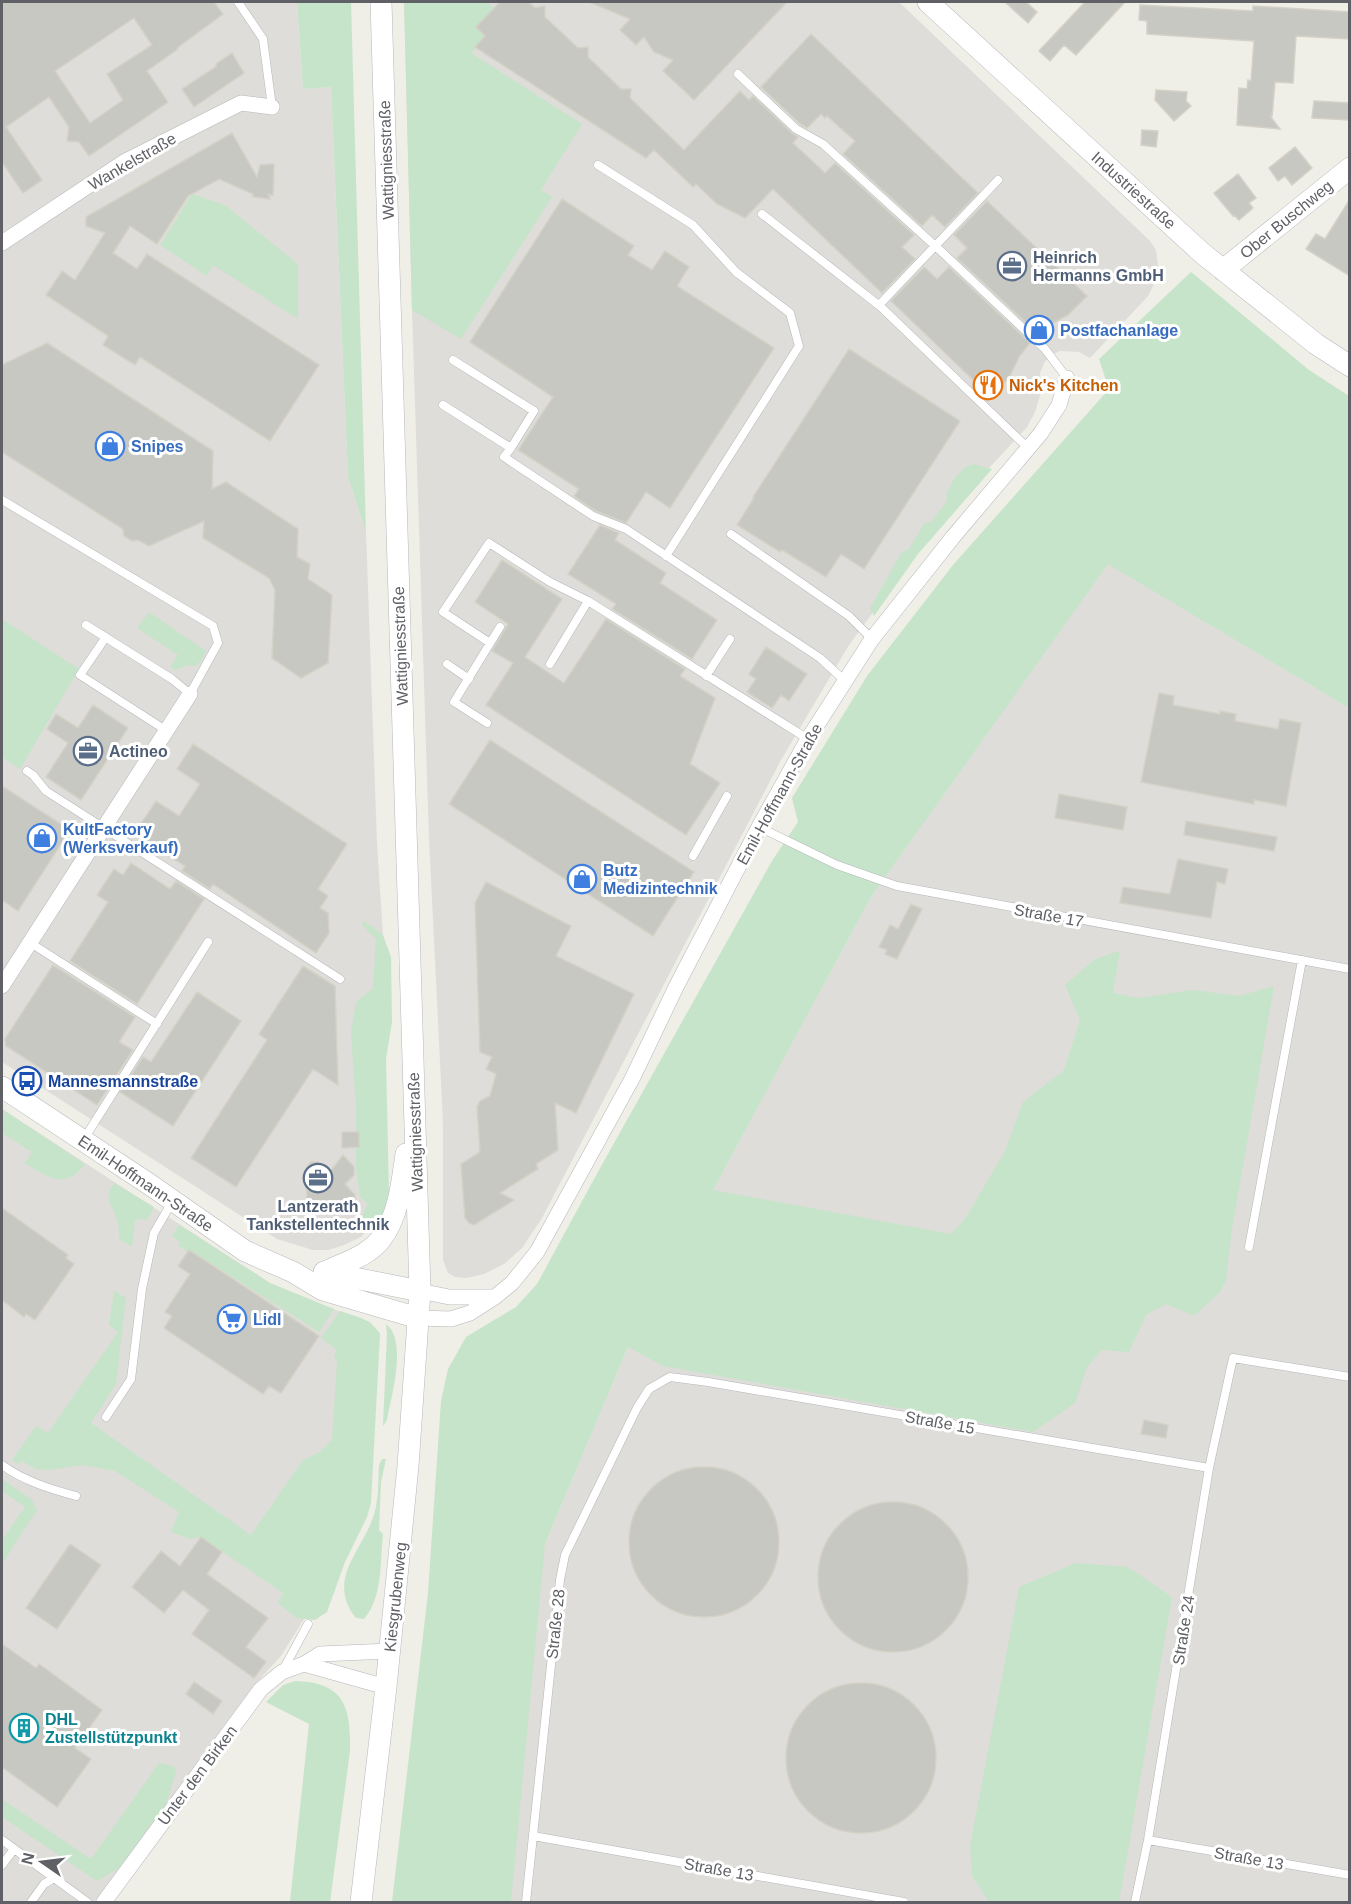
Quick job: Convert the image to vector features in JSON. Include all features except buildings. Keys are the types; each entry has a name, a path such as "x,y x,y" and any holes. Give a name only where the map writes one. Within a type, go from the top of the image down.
{"main road":[{"name":"Wattigniesstraße","path":"381,2 420,1291"},
{"name":"Industriestraße","path":"928,2 1222,270 1316,344 1350,366"},
{"name":"Ober Buschweg","path":"1222,270 1350,168"},
{"name":"Emil-Hoffmann-Straße","path":"2,1087 245,1251 293,1272 323,1290 418,1318"},
{"path":"325,1272 358,1257 381,1239 393,1216 404,1170 414,1106"},
{"name":"Emil-Hoffmann-Straße","path":"293,1272 325,1272 420,1291"},
{"name":"Kiesgrubenweg","path":"361,1902 390,1651 408,1466 420,1291"}],"street":[{"name":"Wankelstraße","path":"2,243 124,162 223,112 242,103 272,107"},
{"name":"Emil-Hoffmann-Straße","path":"418,1318 451,1320 470,1313 512,1283 537,1252 633,1077 676,987 759,827 808,739 872,639 953,537 1029,449 1059,405 1067,378"},
{"path":"2,986 102,827 190,694"},
{"name":"Emil-Hoffmann-Straße","path":"420,1291 449,1296 495,1297"},
{"name":"Unter den Birken","path":"104,1902 261,1689 282,1672 304,1664 320,1654 390,1651"},
{"path":"304,1664 386,1687"}],"lane":[{"path":"238,2 263,39 272,107"},
{"path":"738,74 796,129 823,144 936,246 1045,349 1067,378"},
{"path":"598,165 693,225 736,272 790,313 799,346 666,556"},
{"path":"879,305 998,180"},
{"path":"762,214 879,305 1029,449"},
{"path":"453,360 534,411 504,457 593,516 626,529 820,658 845,681"},
{"path":"443,405 511,448"},
{"path":"2,500 213,626 218,643 190,694 86,625"},
{"path":"732,534 849,616 872,639"},
{"path":"490,643 443,612 489,543 550,582 588,601 808,739"},
{"path":"550,664 588,601"},
{"path":"487,723 454,702 500,627"},
{"path":"106,638 80,675 167,731"},
{"path":"706,676 730,639"},
{"path":"447,664 469,679"},
{"path":"27,771 46,791 340,979"},
{"path":"693,856 727,796"},
{"name":"Straße 17","path":"759,827 837,865 897,886 1350,969"},
{"path":"29,942 157,1023"},
{"path":"83,1141 208,942"},
{"path":"1249,1247 1302,960"},
{"path":"106,1417 131,1379 142,1289 154,1233 173,1201"},
{"name":"Straße 24","path":"1135,1902 1148,1840 1209,1468 1233,1358 1350,1377"},
{"name":"Straße 15","path":"670,1377 1209,1468"},
{"name":"Straße 28","path":"526,1902 560,1580 565,1555 636,1408 650,1389 670,1377"},
{"path":"2,1465 15,1475 76,1496"},
{"path":"282,1672 308,1624"},
{"name":"Straße 13","path":"533,1836 904,1902"},
{"path":"2,1840 87,1902"},
{"name":"Straße 13","path":"1148,1840 1350,1875"},
{"path":"2,1865 14,1848"},
{"path":"31,1902 44,1884 54,1878"}],"shaded area":[{"path":"2,2 297,2 303,89 331,87 348,477 366,532 377,844 383,935 372,1224 361,1237 328,1250 313,1250 277,1239 2,1062"},
{"path":"404,2 899,2 1150,241 1156,250 1158,266 1148,296 1090,358 1079,352 1060,351 1051,355 1044,363 1040,373 1041,392 1035,412 1027,427 913,558 849,645 781,760 542,1218 522,1248 504,1264 484,1274 466,1278 455,1277 448,1273 443,1260 443,1123 429,838"},
{"path":"1108,563 1349,708 1349,1902 487,1902 545,1544 628,1347 871,897"},
{"path":"2,1109 270,1283 310,1301 370,1322 380,1334 316,1593 304,1619 281,1656 253,1686 95,1902 2,1902"}],"green space":[{"path":"297,2 351,2 366,532 348,477 331,87 303,89"},
{"path":"404,2 487,2 494,8 476,27 485,36 471,53 582,124 541,190 552,197 461,339 412,310"},
{"path":"192,194 225,205 298,264 298,319 213,265 207,276 160,245"},
{"path":"1191,272 1309,370 1349,396 1349,708 1108,564 871,897 713,1190 951,1234 965,1219 1005,1151 1023,1102 1064,1070 1080,1020 1065,985 1095,959 1120,951 1113,993 1139,998 1193,990 1239,996 1274,986 1231,1235 1226,1281 1219,1293 1194,1316 1166,1304 1146,1315 1129,1352 1102,1350 1087,1367 1075,1403 1033,1432 663,1366 628,1347 545,1544 511,1902 392,1902 428,1593 441,1401 448,1369 466,1337 516,1307 537,1284 772,861 798,822 792,798 867,676 953,565 1109,389 1099,359"},
{"path":"973,464 992,469 918,554 874,616 870,608 901,553 909,549 925,522 930,523 946,502 947,492 954,479 964,468"},
{"path":"149,612 206,651 201,661 195,666 188,665 175,670 170,667 178,655 137,628"},
{"path":"2,619 79,669 20,769 2,757"},
{"path":"364,921 383,935 391,957 392,1022 386,1059 389,1195 381,1220 371,1232 359,1234 357,1227 368,1204 360,1197 356,1168 356,1111 351,1032 356,1002 373,988 376,939 362,925"},
{"path":"2,1109 85,1164 70,1177 56,1179 25,1163 32,1152 2,1133"},
{"path":"114,1183 154,1207 147,1220 135,1219 132,1247 119,1239 119,1227 109,1200 110,1189"},
{"path":"179,1225 270,1283 334,1309 319,1332 190,1250 187,1252 172,1236"},
{"path":"114,1291 126,1298 116,1384 91,1423 251,1535 303,1460 320,1452 332,1440 337,1362 334,1355 337,1350 321,1338 340,1311 367,1321 380,1334 371,1503 367,1517 345,1562 327,1612 315,1620 296,1618 278,1603 283,1593 201,1537 190,1539 171,1532 179,1512 115,1471 83,1465 49,1470 36,1469 22,1461 17,1464 12,1460 36,1426 48,1433 118,1332 109,1325"},
{"path":"386,1324 393,1332 397,1356 392,1397 387,1420 383,1426 387,1334"},
{"path":"382,1459 386,1459 381,1482 379,1530 383,1534 380,1579 370,1610 364,1619 356,1618 347,1603 344,1590 346,1576 375,1511 379,1465"},
{"path":"2,1479 31,1499 37,1510 2,1564 2,1540 25,1507 2,1491"},
{"path":"1076,1563 1128,1567 1172,1597 1119,1902 989,1902 972,1876 970,1846 1019,1587"},
{"path":"295,1681 325,1686 335,1692 342,1700 349,1722 350,1751 330,1902 290,1902 309,1724 266,1702 283,1685"},
{"path":"159,1763 174,1766 176,1772 166,1804 119,1868 97,1881 2,1817 2,1799 91,1859"}],"place":[{"name":"Heinrich Hermanns GmbH","path":"1012,266"},
{"name":"Postfachanlage","path":"1039,330"},
{"name":"Nick's Kitchen","path":"988,385"},
{"name":"Snipes","path":"110,446"},
{"name":"Actineo","path":"88,751"},
{"name":"KultFactory (Werksverkauf)","path":"42,838"},
{"name":"Butz Medizintechnik","path":"582,879"},
{"name":"Mannesmannstraße","path":"27,1081"},
{"name":"Lantzerath Tankstellentechnik","path":"318,1178"},
{"name":"Lidl","path":"232,1319"},
{"name":"DHL Zustellstützpunkt","path":"24,1728"}]}
